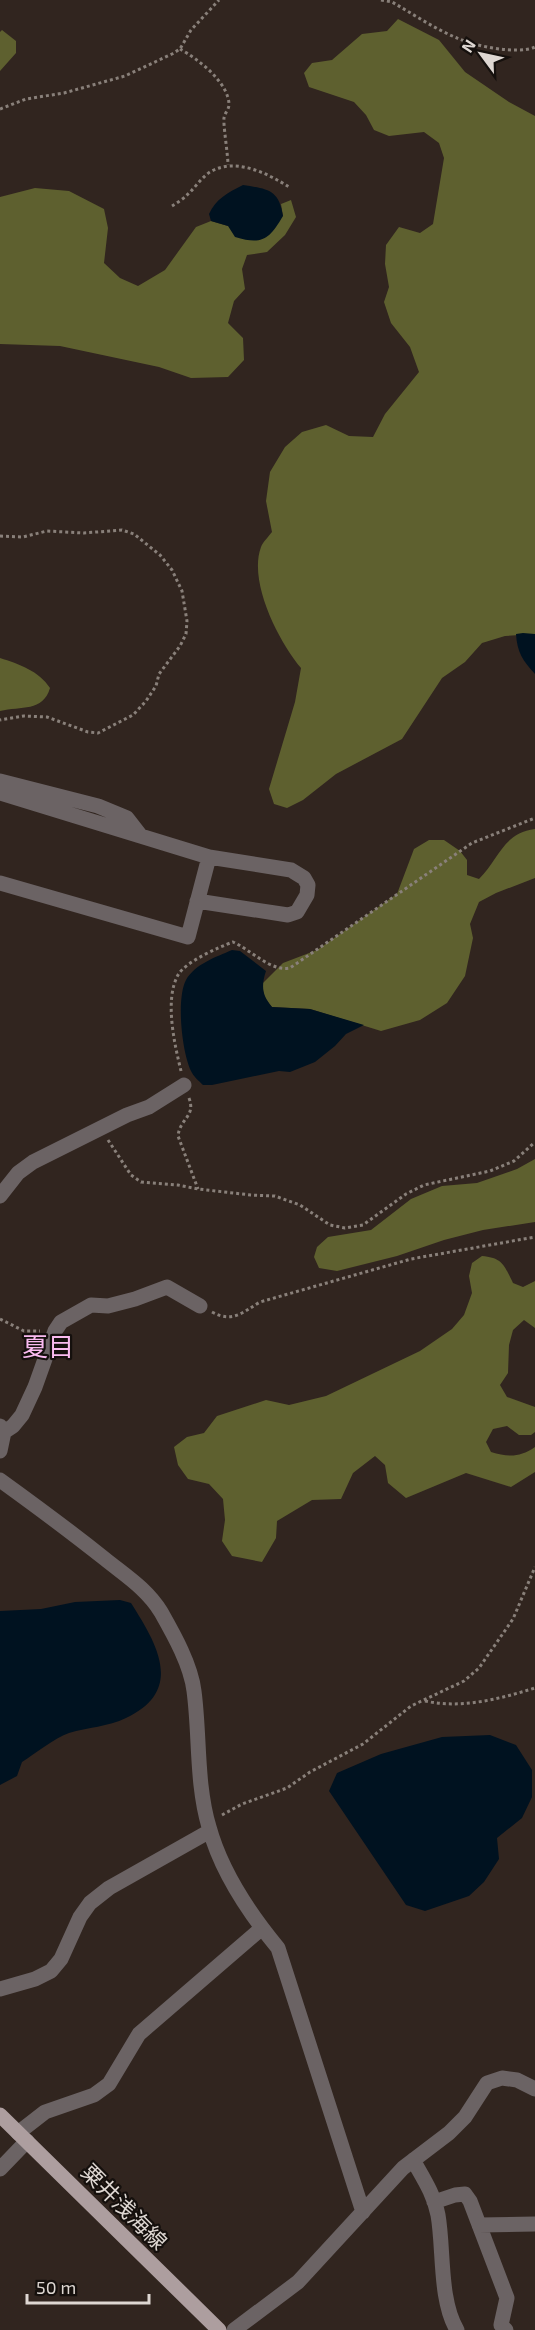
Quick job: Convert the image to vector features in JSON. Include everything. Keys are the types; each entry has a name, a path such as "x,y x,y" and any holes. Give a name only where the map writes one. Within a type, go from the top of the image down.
{"main road":[{"name":"粟井浅海線","path":"0,2115 219,2330"}],"street":[{"path":"0,782 98,806 127,818 141,836"},
{"path":"0,793 209,857 291,870 304,878 308,885 307,894 297,912 288,915 197,901"},
{"path":"0,883 188,937 209,857"},
{"path":"0,1196 18,1173 33,1162 149,1107 184,1084"},
{"path":"0,1451 2,1429 13,1426 22,1415 35,1387 55,1331 61,1322 91,1305 108,1306 167,1287 200,1306"},
{"path":"0,1480 143,1588 160,1611 182,1653 194,1690 197,1756 209,1828 221,1862 262,1928 278,1948 363,2212"},
{"path":"0,1989 35,1979 51,1971 61,1959 80,1917 90,1903 109,1888 209,1828"},
{"path":"0,2169 45,2112 93,2095 109,2085 139,2034 262,1928"},
{"path":"234,2330 298,2282 402,2168 449,2133 465,2117 487,2084 502,2078 518,2080 535,2089"},
{"path":"412,2160 435,2202 447,2300 457,2330"},
{"path":"435,2202 465,2194 470,2201 507,2298 501,2325 506,2330"},
{"path":"479,2225 535,2224"}],"path":[{"path":"0,109 26,99 64,93 125,76 180,49 191,30 219,0"},
{"path":"381,0 392,2 459,39 505,49 527,51 535,47"},
{"path":"180,49 212,73 228,98 229,108 224,118 228,165"},
{"path":"172,206 186,196 210,172 228,165 271,176 289,188"},
{"path":"0,536 23,537 47,531 84,533 122,530 134,534 160,555 172,570 182,591 187,621 186,634 180,646 159,674 156,686 146,701 133,715 98,733 88,732 47,717 24,716 0,720"},
{"path":"198,1190 178,1136 179,1128 190,1115 192,1106 173,1040 172,997 178,975 188,965 233,942 256,954 274,968 282,970 290,968 472,843 535,818"},
{"path":"100,1129 131,1175 141,1182 178,1185 198,1190 275,1196 300,1205 330,1225 345,1228 363,1225 406,1194 424,1185 490,1171 514,1161 535,1142"},
{"path":"200,1306 227,1318 239,1315 260,1302 411,1259 535,1237"},
{"path":"209,1828 242,1804 287,1788 310,1772 363,1744 411,1706 464,1682 479,1668 513,1619 535,1568"},
{"path":"423,1701 446,1706 465,1705 535,1688"}],"green space":[{"path":"398,19 439,40 465,72 509,102 535,116 535,634 505,636 482,643 465,662 442,678 402,739 336,774 303,800 287,808 274,804 269,789 295,702 301,668 275,628 262,594 259,577 258,561 261,547 272,532 266,501 270,472 285,447 302,432 326,425 349,436 373,437 385,414 419,372 410,347 391,323 384,302 389,287 385,264 386,245 399,227 420,233 433,224 444,158 439,143 424,132 389,136 374,130 366,115 354,102 309,87 304,73 312,63 332,60 362,34 387,31"},
{"path":"2,30 16,41 16,53 0,71 0,32"},
{"path":"35,188 69,191 104,209 108,228 104,263 120,278 138,286 165,270 196,227 211,221 228,226 283,216 281,204 291,200 296,217 285,235 267,252 247,255 242,269 245,289 234,301 228,323 243,338 244,360 228,377 191,378 159,367 60,346 0,344 0,197"},
{"path":"0,658 28,669 40,677 50,688 47,696 37,705 0,711"},
{"path":"535,829 535,878 479,902 470,924 473,938 465,976 447,1003 420,1020 381,1031 310,1009 272,1007 264,997 262,984 283,963 317,950 397,894 414,849 429,840 444,840 460,851 467,860 467,875 479,879 508,841 524,831"},
{"path":"535,1159 535,1222 483,1230 337,1271 319,1268 314,1257 317,1247 328,1237 371,1230 411,1199 442,1186 477,1183 517,1169"},
{"path":"482,1256 499,1261 513,1283 523,1287 535,1281 535,1328 524,1320 513,1330 509,1345 508,1373 500,1385 507,1397 535,1407 535,1432 531,1435 519,1435 507,1426 493,1429 486,1442 491,1452 508,1456 519,1455 535,1447 535,1472 511,1487 466,1473 406,1498 388,1483 385,1465 375,1456 353,1473 341,1499 312,1500 277,1521 276,1538 262,1562 232,1556 222,1541 225,1520 223,1499 209,1484 188,1479 178,1465 174,1447 187,1437 204,1433 217,1416 266,1400 289,1405 326,1396 420,1351 452,1329 464,1315 472,1293 469,1276 472,1263"}],"water":[{"path":"243,185 265,189 275,195 281,207 283,216 273,231 258,240 235,237 228,226 211,221 209,214 219,200"},
{"path":"516,634 535,634 535,674 519,651"},
{"path":"232,950 240,951 266,971 263,990 272,1007 310,1009 364,1025 346,1034 315,1062 290,1072 279,1071 203,1085 192,1073 185,1051 181,1026 183,989 186,980 195,970 206,962"},
{"path":"120,1600 131,1603 156,1650 160,1665 160,1680 155,1694 144,1707 126,1718 69,1733 57,1739 22,1762 17,1776 0,1785 0,1611 41,1609 75,1602"},
{"path":"490,1735 516,1745 532,1770 532,1797 522,1818 497,1838 499,1859 484,1882 469,1896 425,1911 406,1905 329,1791 337,1773 381,1754 442,1737"}],"district":[{"name":"夏目","path":"48,1345"}]}
